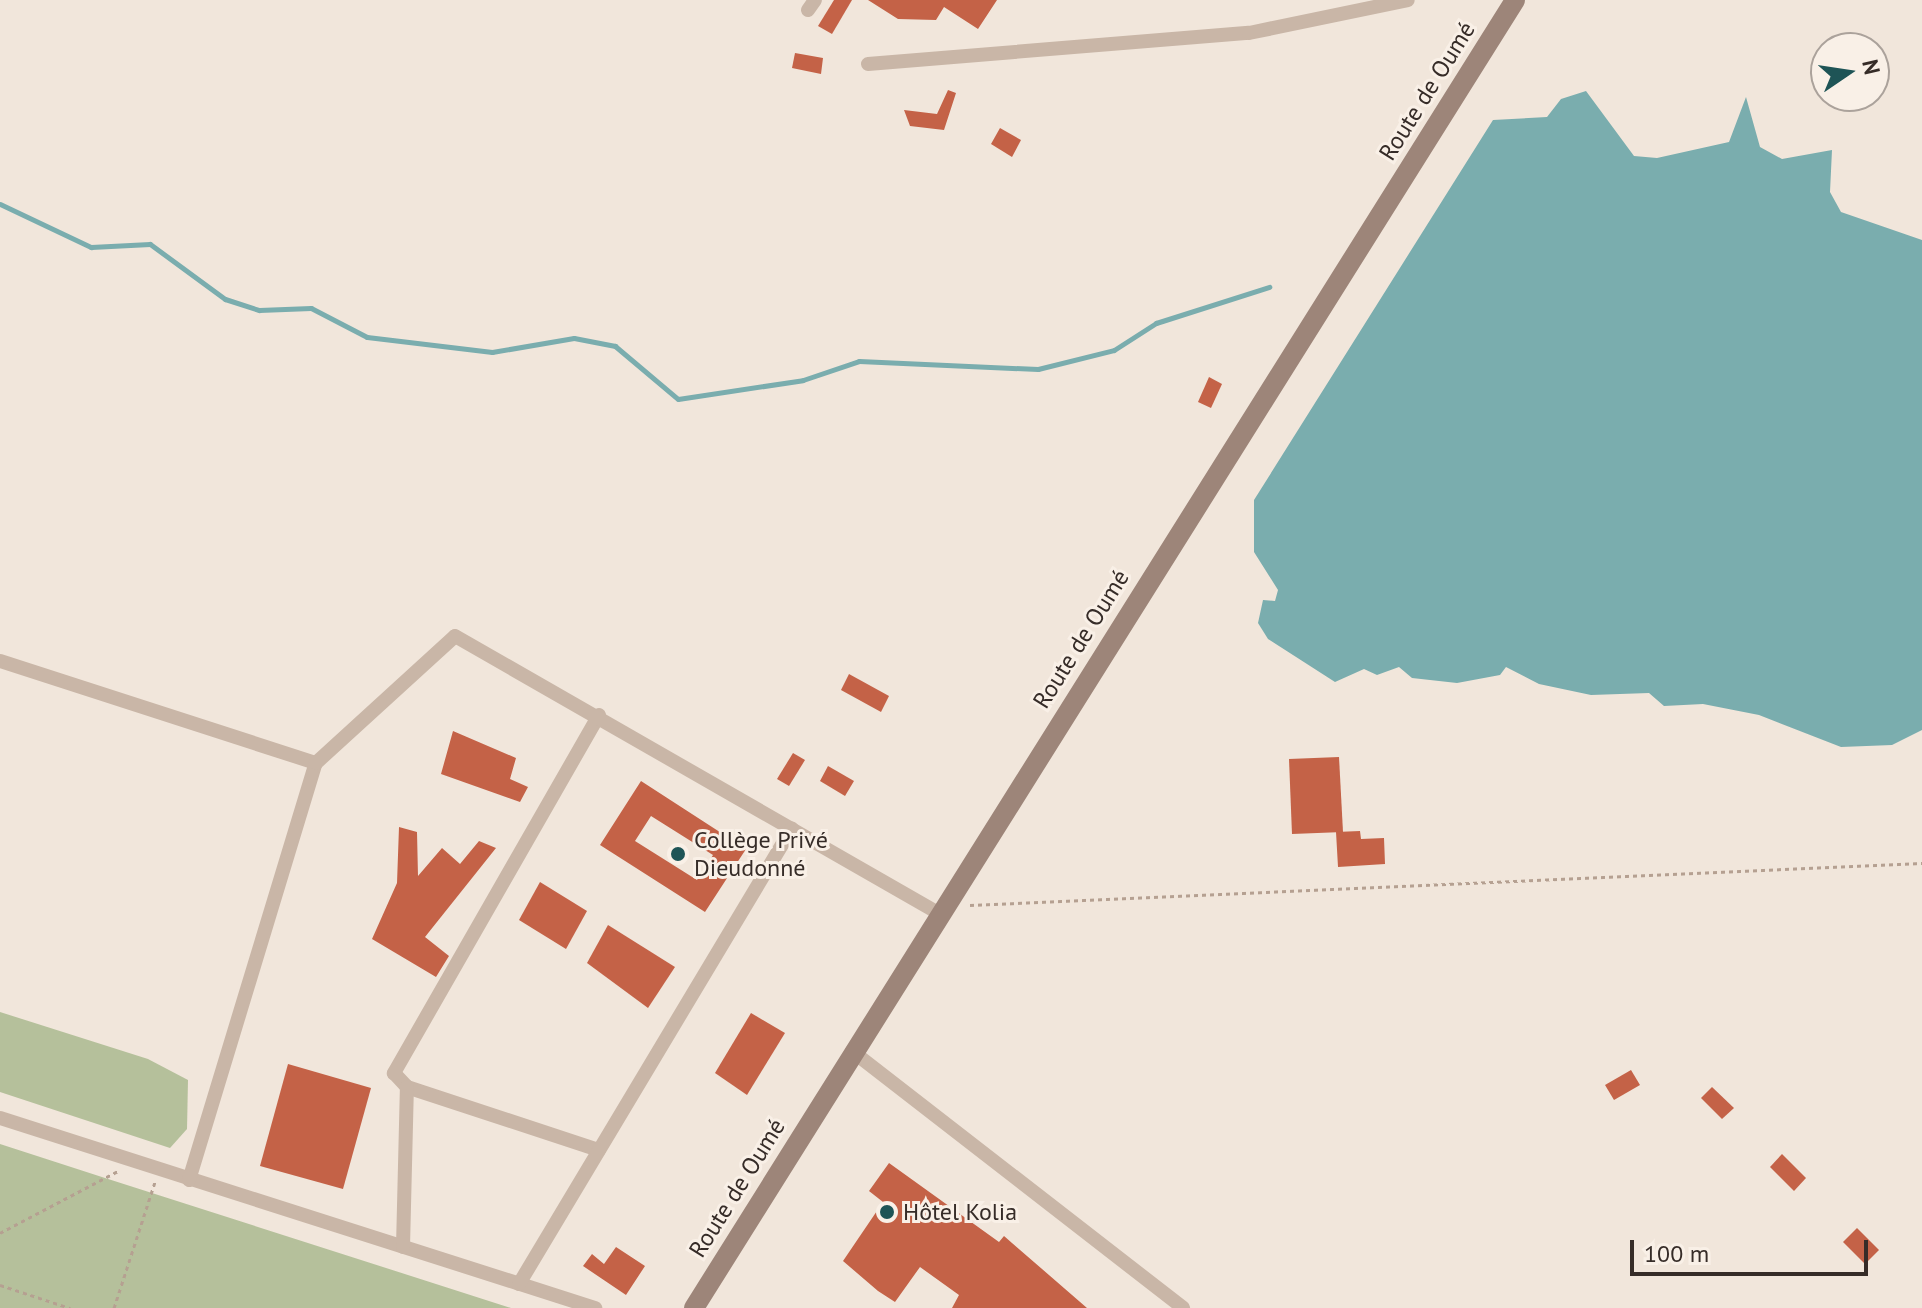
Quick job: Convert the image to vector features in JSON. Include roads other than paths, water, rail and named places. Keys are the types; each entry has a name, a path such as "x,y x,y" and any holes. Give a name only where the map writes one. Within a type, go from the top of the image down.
{"main road":[{"name":"Route de Oumé","path":"694,1308 852,1051 1513,1"}],"street":[{"path":"868,64 1249,33 1408,0"},
{"path":"189,1180 316,763 455,636 599,715 792,828 943,910"},
{"path":"0,661 316,763"},
{"path":"599,715 394,1073 407,1087 599,1150"},
{"path":"519,1284 792,828"},
{"path":"852,1051 1183,1308"},
{"path":"403,1247 407,1087"},
{"path":"0,1118 595,1308"}],"water":[{"path":"1586,91 1634,156 1657,158 1729,142 1746,97 1760,147 1782,159 1832,150 1830,192 1841,212 1922,240 1922,730 1892,745 1841,747 1759,715 1703,704 1664,706 1649,693 1591,695 1539,684 1506,667 1500,675 1457,683 1412,678 1399,667 1377,675 1364,669 1335,682 1268,639 1258,623 1263,600 1275,601 1278,590 1254,552 1254,500 1493,120 1547,117 1561,99"}],"waterway":[{"path":"0,204 91,247 150,244 225,299 259,310 311,308 367,337 492,352 574,338 615,346 678,399 803,380 859,361 1038,369 1114,350 1156,323 1269,287"}],"place":[{"name":"Collège Privé Dieudonné","path":"678,854"},
{"name":"Hôtel Kolia","path":"887,1212"}]}
